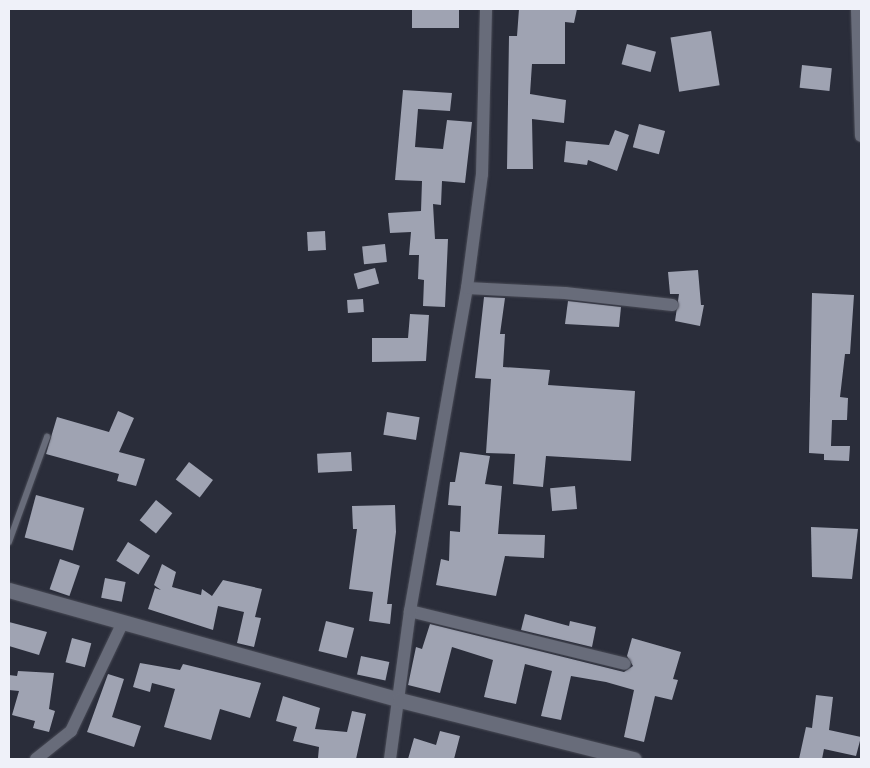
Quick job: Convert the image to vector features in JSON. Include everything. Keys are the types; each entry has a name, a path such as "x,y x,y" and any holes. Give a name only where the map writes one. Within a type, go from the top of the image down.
{"street":[{"path":"390,759 400,700 410,610 467,288 482,174 486,9"},
{"path":"857,9 861,136"},
{"path":"467,288 565,293 672,305"},
{"path":"9,590 400,700 634,759"},
{"path":"410,610 625,664"},
{"path":"36,759 71,731 123,622"}],"lane":[{"path":"9,542 47,437"}],"building":[{"path":"412,9 459,9 459,28 412,28"},
{"path":"519,9 577,9 574,23 565,22 565,64 532,64 530,94 566,100 564,123 532,119 533,169 507,169 509,36 517,36"},
{"path":"711,31 720,85 679,92 671,37"},
{"path":"627,44 656,52 651,72 622,64"},
{"path":"802,65 832,68 829,91 800,88"},
{"path":"403,90 452,93 450,111 418,109 415,147 443,149 447,120 472,122 465,183 442,181 441,205 433,204 435,239 448,239 445,307 423,306 424,280 418,279 419,255 409,255 411,232 390,233 388,213 421,211 422,181 395,180"},
{"path":"639,124 665,131 659,154 633,147"},
{"path":"615,130 629,135 617,171 588,160 587,165 564,162 566,141 609,145"},
{"path":"325,231 326,250 308,251 307,232"},
{"path":"385,244 387,262 364,264 362,246"},
{"path":"375,268 379,283 358,289 354,274"},
{"path":"698,270 701,305 704,305 700,326 675,321 679,294 670,294 668,272"},
{"path":"812,293 854,295 850,354 845,354 840,397 848,398 847,420 832,420 831,446 850,446 849,461 824,460 824,454 809,453"},
{"path":"484,297 505,298 500,334 505,334 503,367 550,370 548,385 635,391 631,461 546,456 543,487 513,484 515,454 486,453 491,379 475,378"},
{"path":"363,299 364,312 348,313 347,300"},
{"path":"568,301 621,307 619,327 565,324"},
{"path":"410,314 429,315 426,361 372,362 372,338 408,338"},
{"path":"118,411 134,418 119,452 145,459 136,486 117,481 119,474 46,454 57,417 109,432"},
{"path":"387,412 420,417 416,440 383,435"},
{"path":"351,452 352,471 318,473 317,454"},
{"path":"460,452 490,456 485,484 502,486 498,534 545,535 544,558 505,556 496,596 436,585 441,559 449,561 450,531 460,532 461,506 448,505 450,482 455,482"},
{"path":"189,462 213,480 200,498 176,480"},
{"path":"575,486 577,509 552,511 550,488"},
{"path":"36,495 84,508 73,550 25,538"},
{"path":"156,500 172,513 156,533 140,520"},
{"path":"395,505 396,532 387,604 392,604 390,624 369,621 373,592 349,589 357,529 353,529 352,506"},
{"path":"811,527 858,529 852,579 812,577"},
{"path":"128,542 150,556 138,574 116,561"},
{"path":"60,559 80,566 69,596 50,589"},
{"path":"162,564 176,572 172,587 201,595 202,589 212,596 223,580 262,589 255,617 261,618 254,647 237,643 244,612 218,606 213,630 148,609 155,588 161,590 154,585"},
{"path":"105,578 126,582 122,602 101,598"},
{"path":"525,614 569,626 570,621 596,627 592,647 521,630"},
{"path":"326,621 354,628 347,658 319,651"},
{"path":"9,622 47,632 39,655 9,646"},
{"path":"430,624 624,672 633,666 627,656 632,638 681,652 673,679 678,680 672,700 655,696 644,742 624,737 634,690 606,682 571,676 561,720 541,716 552,671 525,664 516,704 484,697 493,660 452,647 440,693 408,685 416,647 422,649"},
{"path":"72,638 91,643 85,667 66,662"},
{"path":"361,656 389,662 385,681 357,675"},
{"path":"140,663 180,670 183,664 261,683 250,718 220,709 211,740 164,727 175,689 152,683 150,692 133,687"},
{"path":"18,671 54,673 49,709 55,711 49,732 33,728 35,721 12,715 19,691 9,690 9,675 17,676"},
{"path":"108,674 124,679 112,717 141,726 134,747 87,732"},
{"path":"816,695 833,697 829,730 861,737 856,756 824,749 822,759 799,759 806,727 812,728"},
{"path":"283,696 320,708 315,729 347,732 352,711 366,714 356,759 318,758 319,747 293,741 297,727 276,721"},
{"path":"440,731 460,736 454,759 408,759 414,738 436,745"}]}
